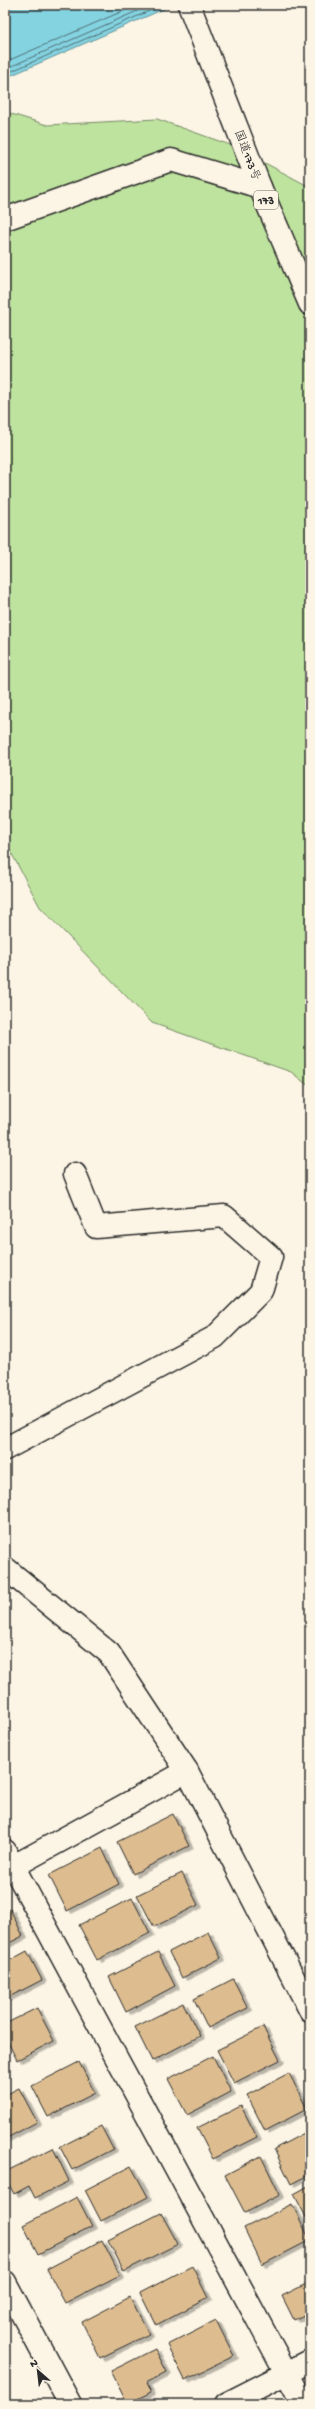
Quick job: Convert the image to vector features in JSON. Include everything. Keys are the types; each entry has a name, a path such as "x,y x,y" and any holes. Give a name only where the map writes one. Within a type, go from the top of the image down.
{"main road":[{"name":"国道173号","path":"190,5 260,187 310,304"},
{"path":"5,219 170,160 260,187"},
{"path":"5,1449 214,1337 261,1291 271,1257 224,1216 96,1227 75,1174"},
{"path":"5,1568 109,1653 187,1771 310,2010"},
{"path":"187,1771 8,1862 303,2404"},
{"path":"5,2282 70,2404"},
{"path":"226,2404 310,2361"}],"green space":[{"path":"5,112 47,125 157,119 233,146 310,187 310,1087 291,1072 152,1023 40,907 5,841"}],"water":[{"path":"5,5 173,5 5,78"}],"building":[{"path":"173,1814 189,1846 133,1874 117,1842"},
{"path":"102,1848 119,1884 67,1911 49,1875"},
{"path":"182,1873 198,1905 154,1927 137,1895"},
{"path":"132,1898 150,1933 97,1960 79,1925"},
{"path":"10,1909 23,1936 5,1945 5,1912"},
{"path":"208,1932 221,1958 182,1978 169,1952"},
{"path":"27,1951 42,1980 5,1999 5,1963"},
{"path":"158,1952 175,1986 126,2012 109,1977"},
{"path":"233,1979 248,2008 208,2028 194,1999"},
{"path":"183,2003 200,2036 152,2061 135,2027"},
{"path":"37,2008 54,2041 17,2060 5,2037 5,2024"},
{"path":"263,2027 280,2060 234,2083 217,2050"},
{"path":"213,2056 231,2092 187,2115 168,2079"},
{"path":"79,2062 95,2093 48,2117 32,2086"},
{"path":"289,2073 307,2109 265,2131 247,2095"},
{"path":"19,2088 37,2122 5,2139 5,2095"},
{"path":"241,2106 257,2137 213,2159 197,2128"},
{"path":"101,2126 113,2149 72,2170 60,2147"},
{"path":"310,2130 310,2174 291,2184 274,2149"},
{"path":"53,2148 69,2181 35,2198 29,2186 14,2194 5,2177 5,2172"},
{"path":"261,2156 280,2195 245,2213 225,2175"},
{"path":"131,2166 148,2197 101,2221 85,2190"},
{"path":"310,2185 310,2225 294,2194"},
{"path":"77,2197 92,2226 38,2254 23,2225"},
{"path":"292,2204 310,2240 262,2265 244,2228"},
{"path":"161,2213 178,2244 124,2271 108,2240"},
{"path":"102,2240 120,2275 65,2303 47,2269"},
{"path":"192,2266 208,2298 156,2325 140,2293"},
{"path":"310,2282 310,2312 294,2320 282,2296"},
{"path":"130,2297 149,2334 100,2358 82,2322"},
{"path":"216,2320 234,2356 185,2380 167,2345"},
{"path":"155,2349 167,2372 146,2383 151,2392 128,2404 111,2371"}]}
